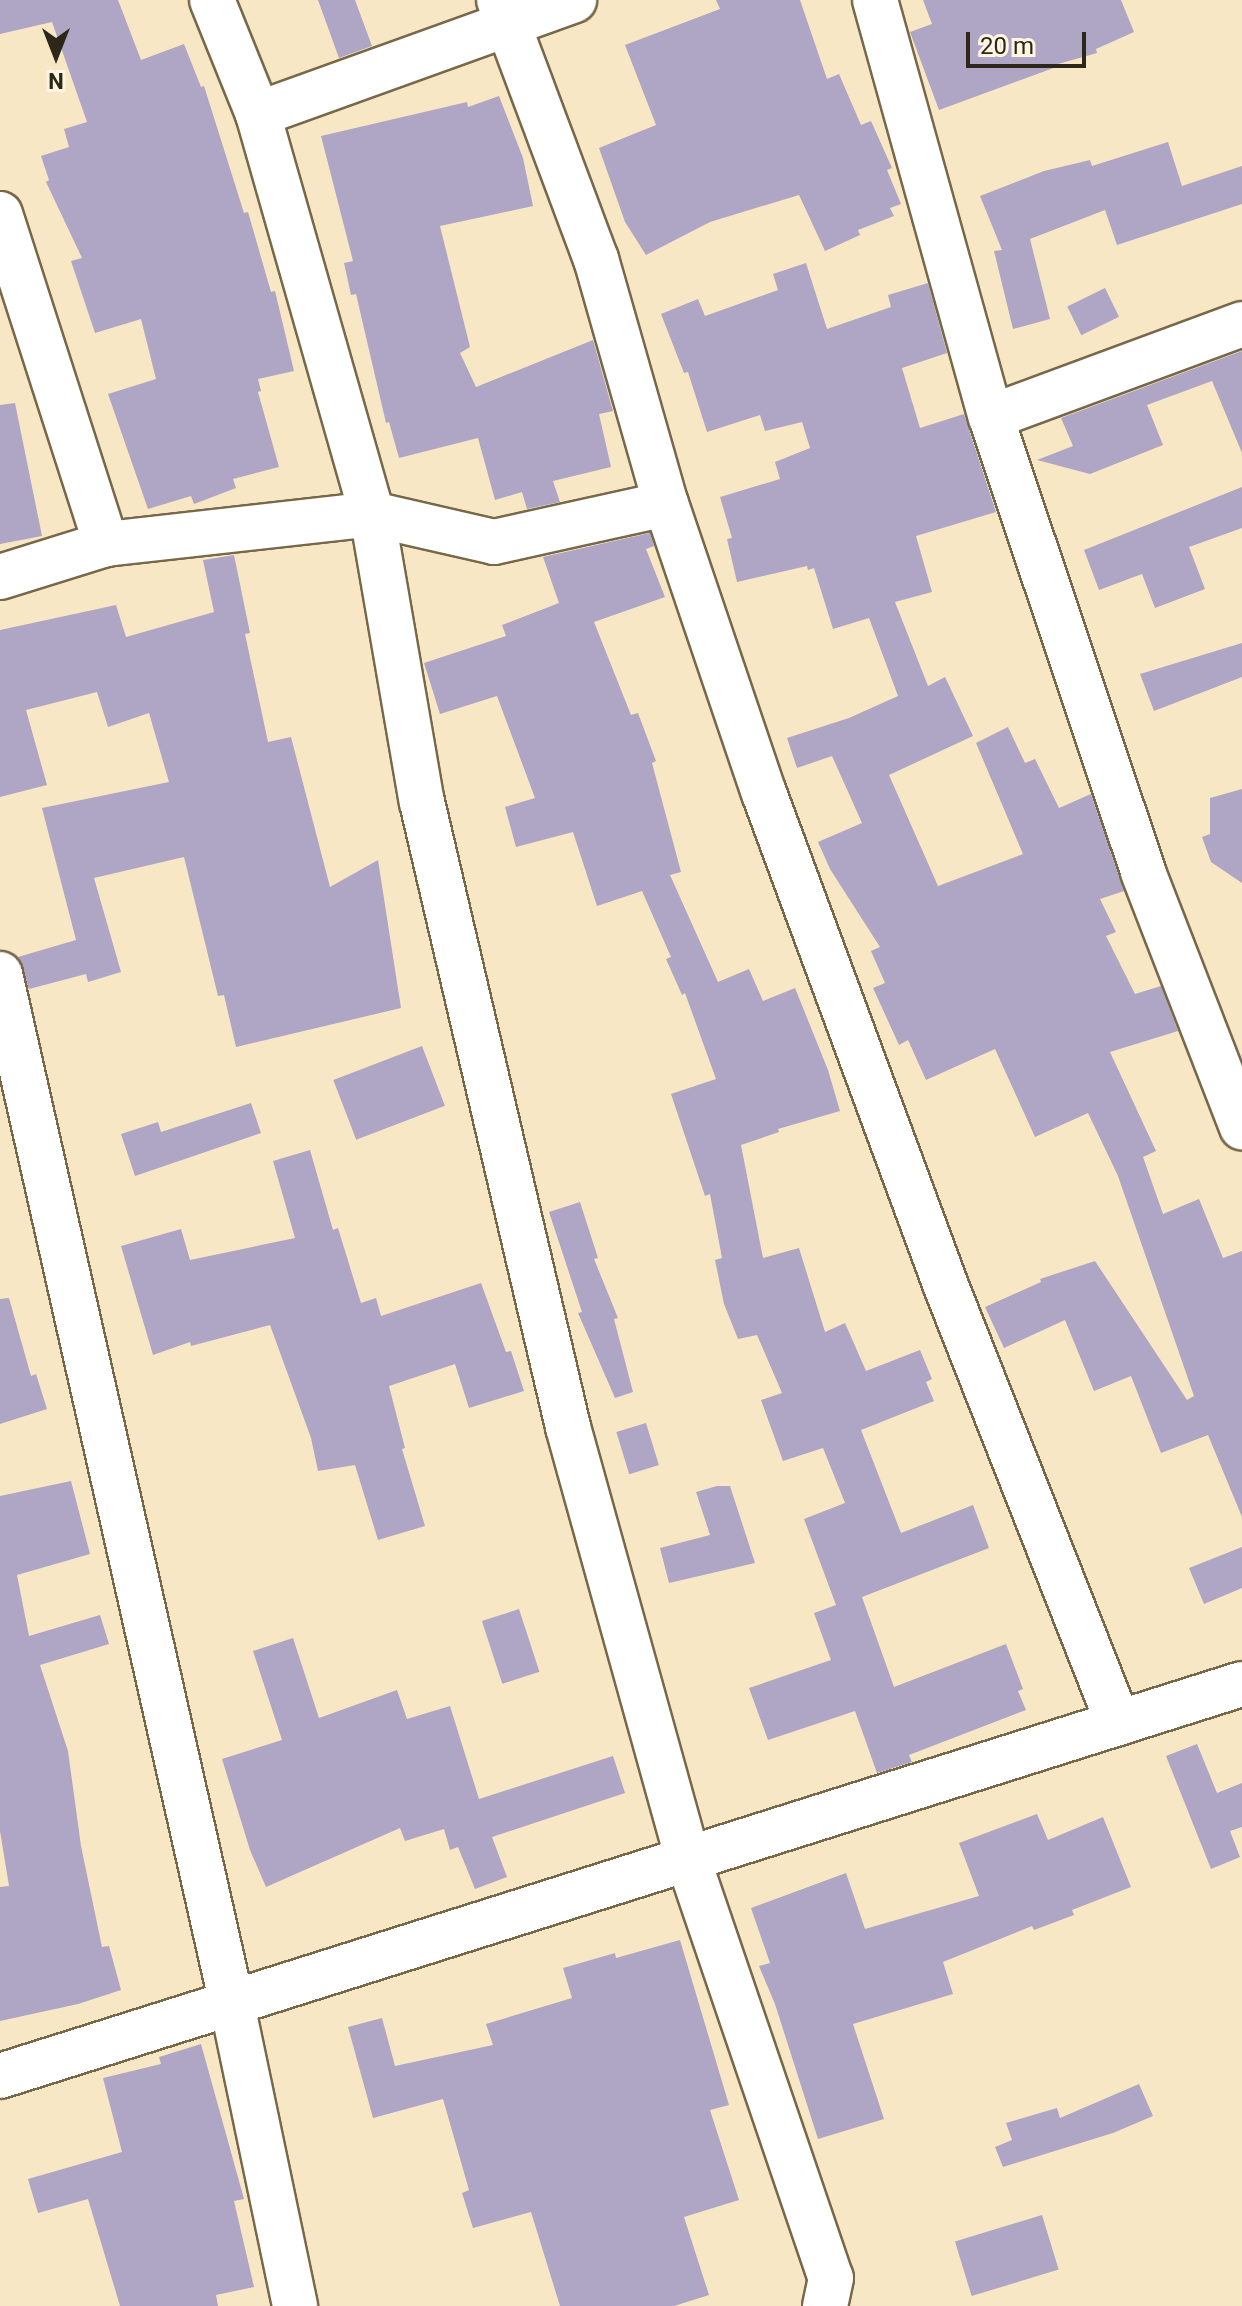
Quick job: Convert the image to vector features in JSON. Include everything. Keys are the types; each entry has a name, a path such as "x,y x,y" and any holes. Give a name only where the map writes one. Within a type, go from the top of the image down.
{"street":[{"path":"212,0 258,114 372,514 422,802 568,1427 688,1859 831,2278 825,2306"},
{"path":"258,114 503,11 574,0"},
{"path":"875,0 991,417 1143,872 1242,1127"},
{"path":"503,11 596,259 666,504 764,793 946,1286 1118,1723"},
{"path":"0,214 106,544"},
{"path":"991,417 1242,324"},
{"path":"0,577 106,544 372,514 494,542 666,504"},
{"path":"0,974 10,1067 232,2004 295,2306"},
{"path":"0,2076 1242,1684"}],"building":[{"path":"0,0 118,0 141,60 184,44 201,87 204,86 244,213 248,212 271,292 275,291 294,371 258,379 261,391 258,392 279,467 233,479 236,488 194,504 191,496 148,509 108,394 156,379 141,319 95,333 71,261 82,258 46,182 49,180 41,156 69,147 64,129 87,122 52,22 0,34"},
{"path":"318,0 355,0 372,46 339,58"},
{"path":"716,0 800,0 827,79 839,74 861,125 871,121 892,168 887,170 901,204 890,208 894,216 858,230 860,235 825,251 799,195 710,222 646,255 625,222 599,148 656,125 625,45 720,9"},
{"path":"923,0 1121,0 1134,32 1096,49 1097,53 1058,64 939,110 910,32 932,24"},
{"path":"499,96 523,158 533,206 440,226 470,347 460,353 476,387 593,340 613,411 599,414 611,467 553,481 560,502 527,509 522,492 495,500 478,438 399,458 389,422 386,423 356,294 351,295 344,263 353,261 321,136 467,102 468,107"},
{"path":"1168,142 1182,186 1242,166 1242,204 1117,245 1105,210 1030,239 1050,319 1013,329 994,251 1002,250 980,196 1044,171 1090,160 1092,166"},
{"path":"806,263 827,329 891,307 888,295 928,283 947,353 902,368 920,428 964,414 996,512 916,536 932,592 895,602 928,686 945,677 973,736 889,775 938,886 1023,854 976,743 1008,727 1025,763 1035,759 1059,808 1091,794 1124,891 1100,899 1116,932 1106,936 1135,994 1161,986 1178,1031 1110,1052 1156,1151 1143,1157 1163,1214 1199,1199 1223,1258 1242,1251 1242,1517 1208,1435 1161,1453 1131,1376 1094,1391 1065,1320 1004,1348 985,1307 1041,1282 1040,1279 1095,1261 1187,1400 1194,1396 1118,1176 1088,1113 1035,1137 995,1049 926,1080 908,1040 899,1045 873,988 885,983 871,951 880,947 830,869 818,842 862,823 832,756 797,768 787,738 849,718 898,696 869,618 833,629 814,568 808,570 807,566 737,582 727,539 732,538 720,497 780,479 775,462 810,448 802,422 765,431 760,415 707,432 688,372 684,373 661,314 698,299 705,316 778,290 773,274"},
{"path":"1105,288 1119,317 1081,335 1067,306"},
{"path":"1242,351 1242,453 1212,381 1147,405 1163,445 1090,474 1037,460 1073,446 1061,418"},
{"path":"15,403 42,536 0,544 0,405"},
{"path":"1242,487 1242,528 1189,547 1205,589 1155,608 1142,574 1099,590 1084,550"},
{"path":"650,533 654,546 646,549 665,597 594,622 631,715 638,713 656,761 652,763 681,872 670,875 718,982 749,969 763,1001 795,988 828,1070 840,1111 778,1129 779,1132 741,1145 763,1258 799,1248 825,1332 845,1323 866,1371 920,1350 932,1379 926,1382 934,1401 861,1430 901,1533 973,1505 989,1548 862,1597 894,1687 1006,1644 1023,1689 1018,1691 1026,1710 909,1755 912,1762 877,1773 855,1711 768,1740 749,1688 831,1660 814,1613 836,1605 804,1519 845,1503 823,1448 783,1461 761,1400 782,1393 757,1335 738,1339 724,1304 715,1260 722,1258 710,1194 705,1196 671,1094 716,1079 685,993 682,995 666,959 671,957 642,891 597,906 573,832 516,847 505,807 535,798 497,696 440,714 424,663 506,636 502,625 559,603 543,557"},
{"path":"234,555 250,633 245,634 268,742 291,737 330,887 378,860 401,1008 236,1047 224,995 218,996 184,857 94,878 121,972 88,982 86,974 29,989 18,957 76,940 42,808 169,782 149,713 108,727 97,692 26,710 47,785 0,797 0,630 116,605 126,637 214,612 203,560"},
{"path":"1242,643 1242,677 1154,711 1140,674"},
{"path":"1242,789 1242,883 1211,862 1202,837 1210,834 1210,798"},
{"path":"422,1046 445,1106 356,1140 333,1080"},
{"path":"251,1103 261,1133 135,1176 121,1134 158,1122 161,1132"},
{"path":"310,1150 333,1230 338,1228 361,1303 376,1298 381,1316 481,1283 506,1352 511,1351 524,1391 469,1408 455,1364 389,1386 405,1448 402,1449 425,1526 378,1540 355,1465 318,1471 311,1438 270,1325 191,1346 190,1342 153,1355 121,1246 181,1229 190,1260 295,1238 273,1161"},
{"path":"580,1202 598,1258 594,1259 618,1318 614,1319 633,1392 615,1398 578,1313 582,1312 549,1212"},
{"path":"9,1298 31,1376 36,1374 47,1409 0,1424 0,1299"},
{"path":"646,1423 659,1465 629,1474 616,1432"},
{"path":"71,1481 90,1554 17,1575 29,1636 100,1615 109,1644 40,1665 68,1751 81,1846 102,1947 109,1946 121,1990 78,2004 0,2021 0,1887 9,1886 0,1831 0,1496"},
{"path":"730,1486 755,1563 669,1583 660,1548 710,1535 696,1492"},
{"path":"1242,1547 1242,1588 1204,1604 1189,1568"},
{"path":"519,1609 539,1672 502,1684 482,1621"},
{"path":"293,1638 319,1718 397,1690 407,1719 450,1706 479,1799 613,1756 625,1793 492,1837 507,1877 475,1889 458,1847 450,1850 444,1829 405,1841 400,1828 266,1887 250,1850 222,1759 282,1740 253,1651"},
{"path":"1197,1744 1217,1793 1242,1783 1242,1827 1230,1831 1240,1857 1211,1869 1166,1756"},
{"path":"1037,1814 1048,1840 1103,1817 1131,1887 1072,1910 1074,1915 1034,1930 1032,1926 943,1962 953,1994 853,2024 884,2119 818,2139 775,2004 759,1966 770,1963 751,1908 846,1873 865,1929 979,1896 959,1843"},
{"path":"680,1940 729,2105 710,2110 739,2200 684,2217 709,2295 674,2306 560,2306 531,2212 473,2228 462,2193 469,2190 443,2099 373,2118 348,2027 382,2018 395,2066 493,2045 486,2024 572,1998 563,1968 615,1953 616,1958"},
{"path":"201,2044 244,2199 234,2201 254,2287 216,2295 218,2306 120,2306 88,2199 38,2213 28,2179 122,2152 103,2078 161,2064 159,2057"},
{"path":"1139,2084 1153,2116 1113,2133 1003,2167 995,2147 1012,2140 1006,2123 1057,2108 1060,2118"},
{"path":"1042,2215 1059,2270 972,2296 955,2242"}]}
